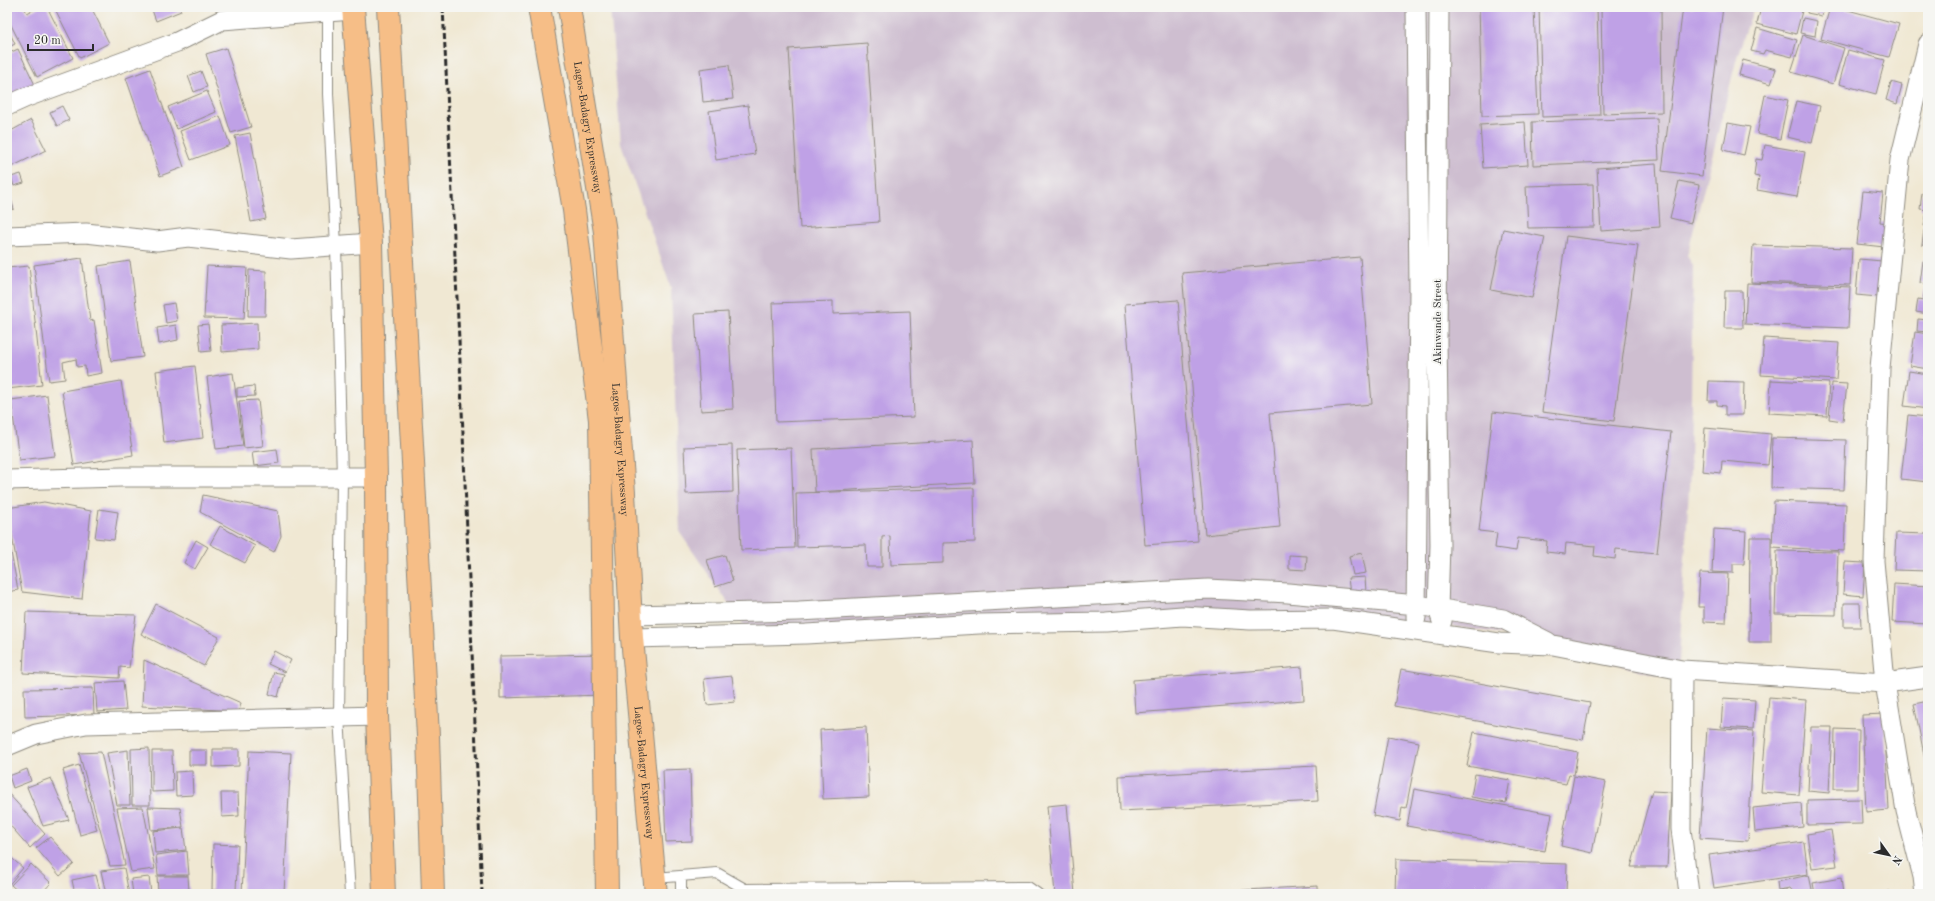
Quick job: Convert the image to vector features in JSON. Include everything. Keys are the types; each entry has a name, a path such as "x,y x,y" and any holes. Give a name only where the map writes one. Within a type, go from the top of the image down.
{"main road":[{"path":"388,7 428,728 433,894"},
{"name":"Lagos-Badagry Expressway","path":"539,7 574,210 600,420 607,894"},
{"name":"Lagos-Badagry Expressway","path":"569,7 605,232 624,492 632,638 656,886"},
{"path":"353,8 371,243 376,477 377,716 384,894"}],"street":[{"name":"Akinwande Street","path":"1415,631 1417,605 1419,289 1416,7"},
{"name":"Akinwande Street","path":"1439,7 1437,342 1440,545 1438,609 1446,636"},
{"path":"7,106 34,94 177,42 222,20 328,12 353,8"},
{"path":"1925,894 1906,811 1885,683 1874,561 1880,368 1900,160 1928,44"},
{"path":"7,236 86,233 157,241 188,237 292,249 371,243"},
{"path":"7,480 129,477 376,477"},
{"path":"631,615 799,611 1208,589 1288,593 1417,605 1503,619 1553,645"},
{"path":"632,638 806,634 979,624 1106,622 1182,616 1250,620 1333,619 1499,643 1553,645 1682,670 1885,683 1928,677"},
{"path":"1682,670 1682,829 1689,894"},
{"path":"7,746 36,734 86,724 377,716"}],"lane":[{"path":"328,12 328,94 336,246 342,477 339,717 350,894"},
{"path":"656,886 681,877 717,873 745,889 1028,887 1038,894"},
{"path":"681,877 681,894"}],"shaded area":[{"path":"610,7 1754,7 1737,57 1687,256 1693,265 1690,471 1678,680 1496,633 1418,621 747,630 680,533 671,288 621,144"}],"building":[{"path":"7,7 24,7 27,13 39,7 47,7 73,58 37,77 7,17"},
{"path":"54,7 91,7 109,43 80,58"},
{"path":"151,7 179,7 181,11 156,21"},
{"path":"1479,7 1534,7 1538,114 1482,116"},
{"path":"1539,7 1597,7 1600,115 1542,117"},
{"path":"1601,7 1661,7 1662,112 1603,114"},
{"path":"1683,7 1723,7 1702,176 1662,171"},
{"path":"1761,7 1787,7 1802,11 1796,34 1757,24"},
{"path":"1808,7 1824,7 1822,16 1807,13"},
{"path":"1830,7 1837,7 1899,24 1889,57 1821,39"},
{"path":"1803,18 1817,21 1815,36 1800,33"},
{"path":"1757,28 1797,40 1792,57 1765,50 1763,54 1751,51"},
{"path":"9,31 15,44 7,48 7,32"},
{"path":"1803,35 1844,48 1833,84 1791,72"},
{"path":"867,43 879,222 800,228 789,49"},
{"path":"226,48 251,127 231,133 206,54"},
{"path":"18,49 36,87 7,101 7,54"},
{"path":"1848,50 1885,60 1876,94 1839,84"},
{"path":"1743,60 1776,69 1771,84 1739,75"},
{"path":"729,65 733,99 703,102 700,69"},
{"path":"150,69 184,167 160,176 126,78"},
{"path":"201,71 207,87 194,92 188,76"},
{"path":"1891,82 1902,85 1897,104 1886,100"},
{"path":"207,91 216,112 177,129 168,107"},
{"path":"1765,95 1788,100 1780,139 1757,134"},
{"path":"1796,101 1820,106 1812,143 1787,137"},
{"path":"748,105 755,154 716,160 709,111"},
{"path":"62,106 69,120 57,126 50,112"},
{"path":"220,116 230,145 191,160 180,131"},
{"path":"1657,118 1659,160 1533,165 1532,122"},
{"path":"31,120 46,150 7,169 7,133"},
{"path":"1525,122 1528,165 1483,168 1480,125"},
{"path":"1728,123 1750,127 1744,155 1723,150"},
{"path":"250,133 266,219 251,222 235,136"},
{"path":"1765,145 1805,152 1797,197 1757,190 1759,177 1754,176 1756,159 1762,160"},
{"path":"1656,164 1660,227 1601,231 1597,168"},
{"path":"21,174 24,183 14,186 11,177"},
{"path":"1679,181 1699,185 1691,223 1670,218"},
{"path":"1593,184 1594,227 1528,228 1526,186"},
{"path":"7,186 14,209 7,211"},
{"path":"1863,191 1883,193 1880,222 1887,223 1884,247 1857,244"},
{"path":"1922,193 1928,194 1928,210 1920,209"},
{"path":"1927,211 1928,226 1924,226"},
{"path":"1503,229 1545,237 1532,298 1491,290"},
{"path":"1924,230 1928,231 1928,246 1922,245"},
{"path":"1566,236 1638,245 1614,421 1542,412"},
{"path":"1753,245 1852,248 1850,285 1751,282"},
{"path":"1360,257 1372,404 1270,413 1280,527 1205,535 1182,273"},
{"path":"82,258 90,321 94,320 102,373 86,376 85,366 77,367 76,359 63,362 65,379 49,381 34,265"},
{"path":"1859,259 1882,261 1878,297 1856,295"},
{"path":"130,261 143,357 111,361 98,266"},
{"path":"1923,261 1928,261 1928,284 1920,283"},
{"path":"29,266 42,385 7,389 7,268"},
{"path":"207,266 247,268 244,319 204,318"},
{"path":"249,270 266,271 265,316 248,316"},
{"path":"1747,283 1850,287 1848,328 1745,324"},
{"path":"1925,289 1928,290 1928,314 1916,312 1918,299 1923,300"},
{"path":"1725,291 1742,291 1743,328 1724,328"},
{"path":"1178,300 1198,541 1145,545 1125,304"},
{"path":"833,301 833,314 910,311 914,417 776,422 772,303"},
{"path":"174,303 177,321 166,323 163,305"},
{"path":"728,312 733,409 701,411 695,314"},
{"path":"1918,319 1928,320 1928,332 1917,331"},
{"path":"257,323 258,349 222,352 221,325"},
{"path":"208,324 211,351 201,352 198,325"},
{"path":"176,325 178,340 159,344 157,328"},
{"path":"1915,332 1928,334 1928,369 1910,366"},
{"path":"1764,338 1839,343 1836,380 1761,375"},
{"path":"195,366 203,438 164,443 156,371"},
{"path":"1909,371 1928,374 1928,409 1904,406"},
{"path":"233,373 243,446 216,449 207,377"},
{"path":"1771,380 1829,383 1827,416 1769,413"},
{"path":"121,381 133,455 74,465 62,391"},
{"path":"1709,381 1744,382 1743,415 1725,415 1725,406 1717,405 1717,401 1708,401"},
{"path":"1832,383 1847,384 1843,421 1829,419"},
{"path":"254,386 255,396 237,397 237,388"},
{"path":"47,395 55,456 19,460 11,400"},
{"path":"258,400 263,446 244,448 239,401"},
{"path":"1493,412 1671,432 1657,553 1616,549 1615,559 1594,556 1595,546 1566,543 1565,554 1546,552 1547,541 1518,538 1516,551 1495,548 1497,533 1479,531"},
{"path":"1908,415 1928,417 1928,482 1901,479"},
{"path":"1705,428 1771,434 1768,465 1722,461 1721,473 1702,471"},
{"path":"1772,438 1846,440 1844,490 1771,488"},
{"path":"973,440 975,483 815,492 813,449"},
{"path":"732,445 733,492 686,494 684,447"},
{"path":"791,448 795,548 741,550 737,450"},
{"path":"277,449 279,463 254,466 252,452"},
{"path":"974,488 975,542 943,543 943,563 891,565 890,536 882,537 882,567 867,567 866,545 797,547 796,493"},
{"path":"203,495 278,511 281,536 274,552 200,512"},
{"path":"1774,501 1846,504 1844,551 1772,547"},
{"path":"44,502 91,511 82,599 22,592 7,508"},
{"path":"99,509 118,512 114,540 95,538"},
{"path":"220,526 255,546 245,563 210,544"},
{"path":"1714,529 1746,531 1744,564 1733,564 1733,573 1712,572"},
{"path":"7,530 18,590 7,592"},
{"path":"1896,533 1928,534 1928,571 1894,570"},
{"path":"1750,537 1771,537 1771,642 1749,642"},
{"path":"196,540 208,547 195,569 184,563"},
{"path":"1777,551 1838,552 1836,615 1775,614"},
{"path":"1362,553 1366,573 1353,575 1349,556"},
{"path":"725,555 733,581 715,587 707,560"},
{"path":"1289,555 1307,556 1306,570 1289,569"},
{"path":"1845,562 1865,563 1863,596 1843,594"},
{"path":"1700,573 1728,574 1726,623 1704,622 1704,607 1698,607"},
{"path":"1365,577 1366,592 1350,594 1348,578"},
{"path":"1894,584 1928,586 1928,624 1892,622"},
{"path":"1844,603 1860,603 1861,627 1844,627"},
{"path":"156,604 219,637 204,666 141,634"},
{"path":"26,612 136,615 129,668 120,667 119,678 23,673"},
{"path":"274,651 291,660 285,672 268,664"},
{"path":"604,654 605,695 500,698 500,656"},
{"path":"144,660 241,703 239,711 142,706"},
{"path":"1302,667 1304,700 1135,713 1133,680"},
{"path":"1401,669 1590,703 1583,740 1394,706"},
{"path":"274,672 284,674 278,697 269,694"},
{"path":"732,676 735,702 707,705 704,679"},
{"path":"123,681 126,710 97,712 95,683"},
{"path":"93,688 94,715 25,717 24,689"},
{"path":"1769,697 1806,700 1799,795 1761,792"},
{"path":"1723,698 1755,700 1753,729 1721,727"},
{"path":"1928,701 1928,770 1927,770 1914,704"},
{"path":"1884,714 1889,810 1866,812 1862,715"},
{"path":"866,727 869,797 823,799 820,730"},
{"path":"1811,727 1832,727 1829,793 1808,791"},
{"path":"1707,728 1754,731 1748,841 1700,838"},
{"path":"1835,729 1859,730 1858,789 1834,789"},
{"path":"1474,732 1578,752 1574,775 1569,774 1566,784 1467,766"},
{"path":"1388,736 1419,742 1406,808 1402,807 1400,821 1373,816"},
{"path":"149,748 150,805 132,805 131,749"},
{"path":"213,749 239,749 239,766 213,767"},
{"path":"128,750 130,805 117,805 107,753"},
{"path":"189,750 207,750 207,765 189,765"},
{"path":"152,751 172,751 173,791 152,792"},
{"path":"249,751 291,753 284,894 242,893"},
{"path":"101,752 125,865 110,866 79,753"},
{"path":"79,765 97,830 80,835 63,770"},
{"path":"1316,766 1318,801 1120,811 1119,776"},
{"path":"27,769 31,781 13,788 9,776"},
{"path":"690,769 692,841 666,842 663,770"},
{"path":"192,771 193,795 176,796 175,772"},
{"path":"1475,774 1510,780 1506,803 1471,797"},
{"path":"1574,776 1606,782 1592,853 1561,846"},
{"path":"51,778 69,820 43,826 27,787"},
{"path":"1414,789 1552,814 1545,851 1407,826"},
{"path":"1652,791 1671,792 1667,867 1631,867"},
{"path":"7,792 45,834 30,848 7,822"},
{"path":"221,793 238,793 239,816 222,817"},
{"path":"1861,799 1862,824 1807,825 1807,800"},
{"path":"1801,803 1803,827 1755,832 1753,808"},
{"path":"1067,804 1075,894 1055,894 1047,806"},
{"path":"143,807 155,869 131,872 117,808"},
{"path":"148,807 180,808 183,827 151,830"},
{"path":"183,828 186,850 155,853 153,831"},
{"path":"1831,830 1837,866 1812,869 1807,834"},
{"path":"50,837 74,864 60,876 36,848"},
{"path":"1804,842 1808,874 1714,888 1709,855"},
{"path":"213,844 238,845 236,891 212,890"},
{"path":"187,851 189,875 158,875 156,855"},
{"path":"7,854 23,868 7,887"},
{"path":"1396,859 1567,864 1566,894 1395,894"},
{"path":"31,864 51,883 41,894 21,894 11,885"},
{"path":"124,868 129,894 106,894 101,871"},
{"path":"96,875 101,894 75,894 72,880"},
{"path":"1809,875 1813,894 1795,894 1790,888 1778,890 1777,882"},
{"path":"157,876 188,876 189,891 158,892"},
{"path":"149,877 151,893 133,894 131,879"},
{"path":"1841,878 1843,894 1815,894 1813,883"},
{"path":"1318,886 1318,894 1192,894 1192,893"},
{"path":"1787,890 1787,894 1768,894 1768,893"},
{"path":"1890,891 1891,894 1875,894 1875,893"}],"railway":[{"path":"443,7 460,361 482,894"}]}
